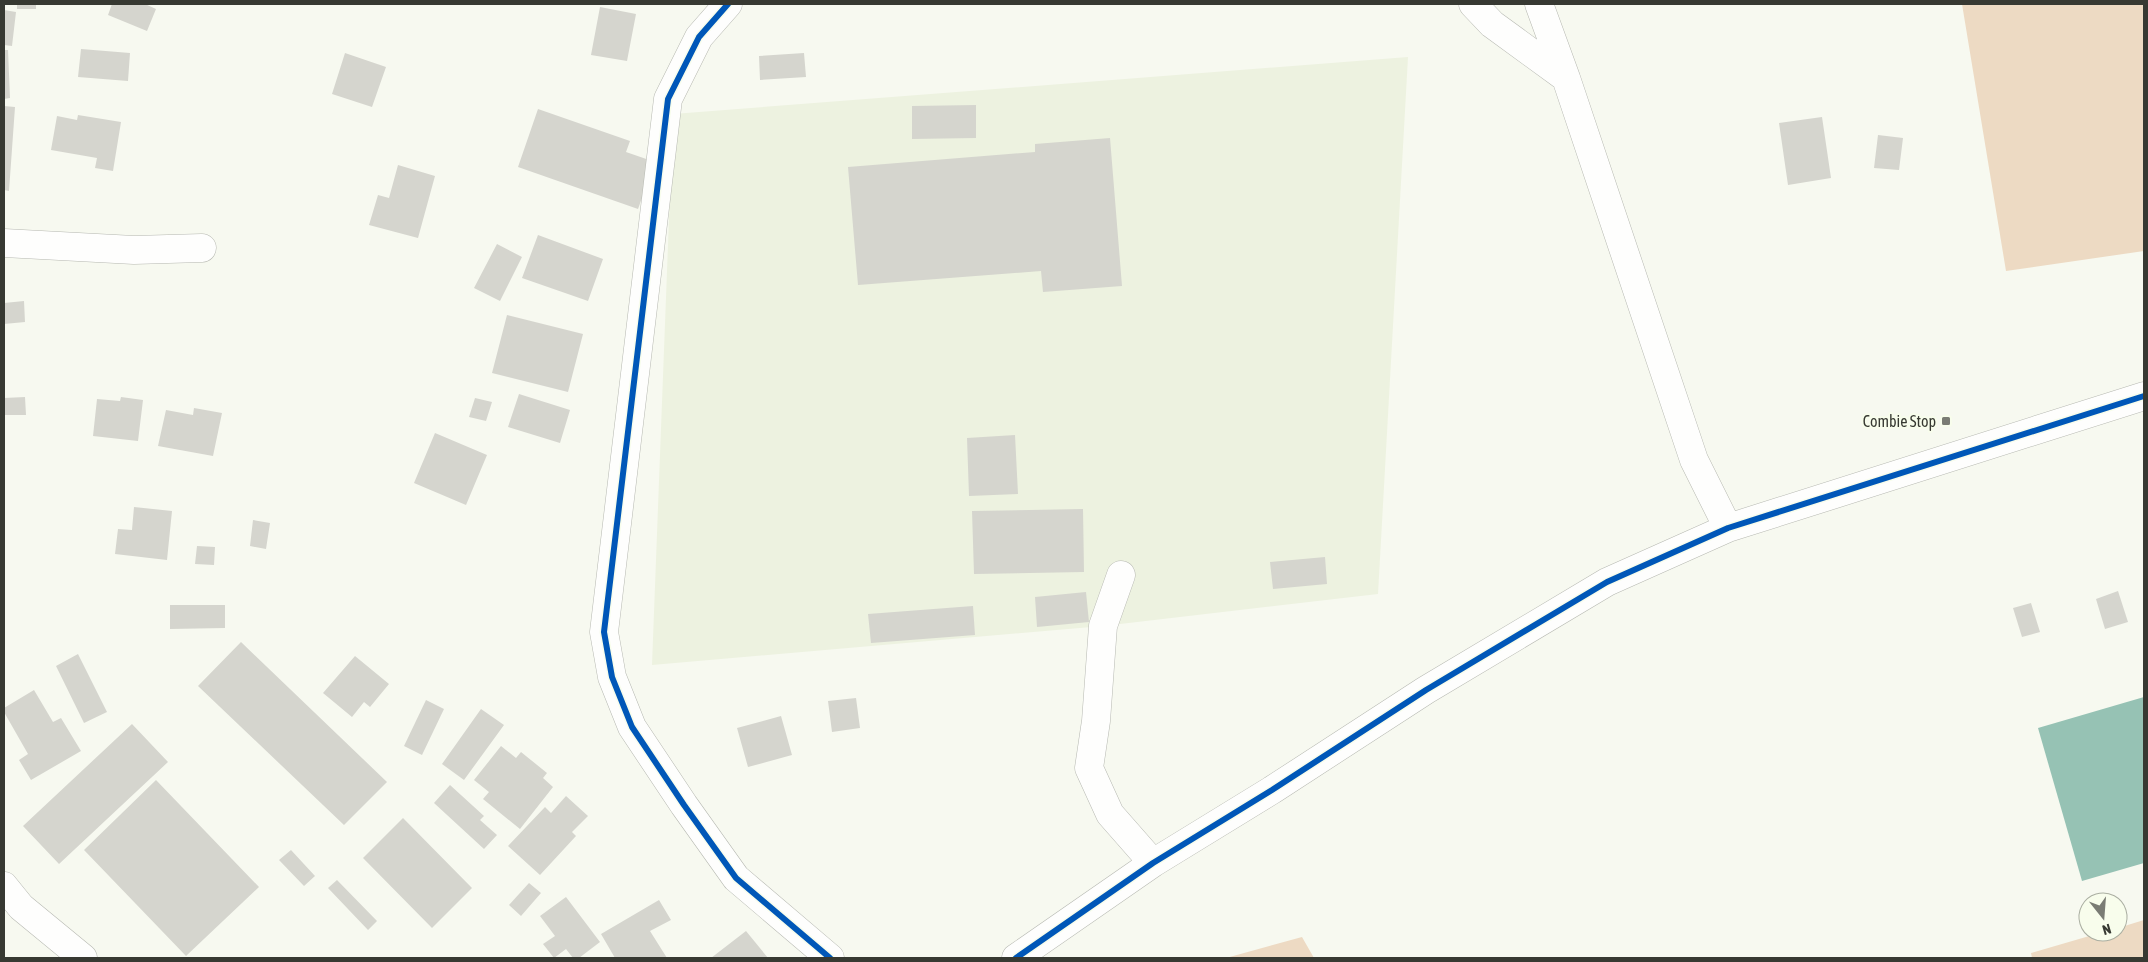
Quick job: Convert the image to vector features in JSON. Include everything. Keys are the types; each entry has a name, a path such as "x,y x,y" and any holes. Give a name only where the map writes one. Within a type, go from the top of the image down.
{"street":[{"path":"728,4 699,37 668,98 604,632 612,677 632,727 684,806 736,878 830,958"},
{"path":"1472,4 1492,24 1566,78"},
{"path":"1539,4 1566,78 1694,460 1728,528"},
{"path":"4,243 134,250 202,248"},
{"path":"1016,958 1153,863 1272,790 1426,690 1606,582 1728,528 2144,396"},
{"path":"1121,575 1103,626 1096,721 1089,768 1110,814 1153,863"},
{"path":"4,886 21,907 83,958"}],"shaded area":[{"path":"1962,4 2144,4 2144,251 2006,271"},
{"path":"1408,57 1378,594 1103,626 652,665 673,114"},
{"path":"2144,920 2144,958 2032,958 2031,953 2078,939 2078,942 2128,942 2128,925"},
{"path":"1302,937 1314,958 1226,958"}],"water":[{"path":"2144,697 2144,863 2082,881 2038,728"}],"building":[{"path":"17,4 36,4 36,9 17,9"},
{"path":"112,4 145,4 156,9 147,31 108,15"},
{"path":"600,7 636,14 627,61 591,55"},
{"path":"4,10 16,12 12,46 4,45"},
{"path":"81,49 130,53 128,81 78,77"},
{"path":"4,50 8,50 10,98 4,99"},
{"path":"345,53 386,67 372,107 332,94"},
{"path":"804,53 806,77 760,80 759,56"},
{"path":"976,105 976,138 912,139 912,106"},
{"path":"4,106 15,107 9,191 4,190"},
{"path":"538,109 630,141 626,152 655,162 638,209 518,167"},
{"path":"78,115 121,122 113,171 95,168 97,158 51,150 57,116 77,120"},
{"path":"1822,117 1831,178 1788,185 1779,123"},
{"path":"1878,135 1903,138 1899,170 1874,168"},
{"path":"1110,138 1122,286 1043,292 1041,271 858,285 848,167 1035,152 1035,144"},
{"path":"398,165 435,176 418,238 369,225 378,195 389,198"},
{"path":"538,235 603,259 588,301 522,278"},
{"path":"497,244 522,257 500,301 474,288"},
{"path":"24,301 25,322 4,324 4,303"},
{"path":"507,315 583,334 568,392 492,373"},
{"path":"519,394 570,410 560,443 508,427"},
{"path":"25,397 26,415 4,415 4,398"},
{"path":"121,397 143,400 138,441 93,436 97,399 120,401"},
{"path":"475,398 492,402 486,421 469,417"},
{"path":"194,408 222,413 213,456 158,446 166,410 193,415"},
{"path":"435,433 487,455 466,505 414,483"},
{"path":"1015,435 1018,494 969,496 967,438"},
{"path":"134,507 172,511 167,560 115,554 118,529 132,530"},
{"path":"1083,509 1084,572 974,574 972,511"},
{"path":"253,520 270,523 266,549 250,546"},
{"path":"197,546 215,547 214,565 195,564"},
{"path":"1325,557 1327,584 1273,589 1270,562"},
{"path":"2118,591 2128,622 2105,629 2096,599"},
{"path":"1086,592 1089,622 1037,627 1035,597"},
{"path":"2031,603 2040,632 2022,637 2013,608"},
{"path":"170,605 225,605 225,628 170,629"},
{"path":"973,606 975,635 871,643 868,614"},
{"path":"241,642 387,782 344,825 198,686"},
{"path":"78,654 107,712 84,723 56,666"},
{"path":"355,656 389,684 370,707 364,702 352,717 323,693"},
{"path":"34,690 53,722 61,718 81,751 31,780 19,760 28,754 4,712 4,708"},
{"path":"856,698 860,728 832,732 828,701"},
{"path":"426,700 444,709 422,755 404,746"},
{"path":"481,709 504,725 464,780 442,764"},
{"path":"781,716 792,755 748,767 737,728"},
{"path":"132,724 168,762 59,864 23,826"},
{"path":"501,746 516,758 521,752 547,773 543,778 553,787 520,829 483,799 489,792 474,780"},
{"path":"156,780 259,887 186,956 84,850"},
{"path":"450,785 484,816 480,820 497,835 484,849 434,803"},
{"path":"566,796 588,816 572,832 576,836 540,875 508,846 545,807 551,813"},
{"path":"403,818 472,888 432,928 363,858"},
{"path":"291,850 315,876 304,886 279,860"},
{"path":"337,880 377,921 368,930 328,888"},
{"path":"529,883 541,893 521,916 509,905"},
{"path":"566,897 600,942 579,958 573,958 566,949 554,958 543,944 555,936 540,916"},
{"path":"659,900 671,920 650,931 667,958 615,958 601,934"},
{"path":"746,931 768,958 711,958"}],"cycle path":[{"path":"728,4 699,37 668,99 604,632 612,677 632,727 684,805 736,878 830,958"},
{"path":"1016,958 1153,863 1272,790 1426,690 1607,582 1728,528 2144,396"}],"place":[{"name":"Combie Stop","path":"1946,421"}]}
